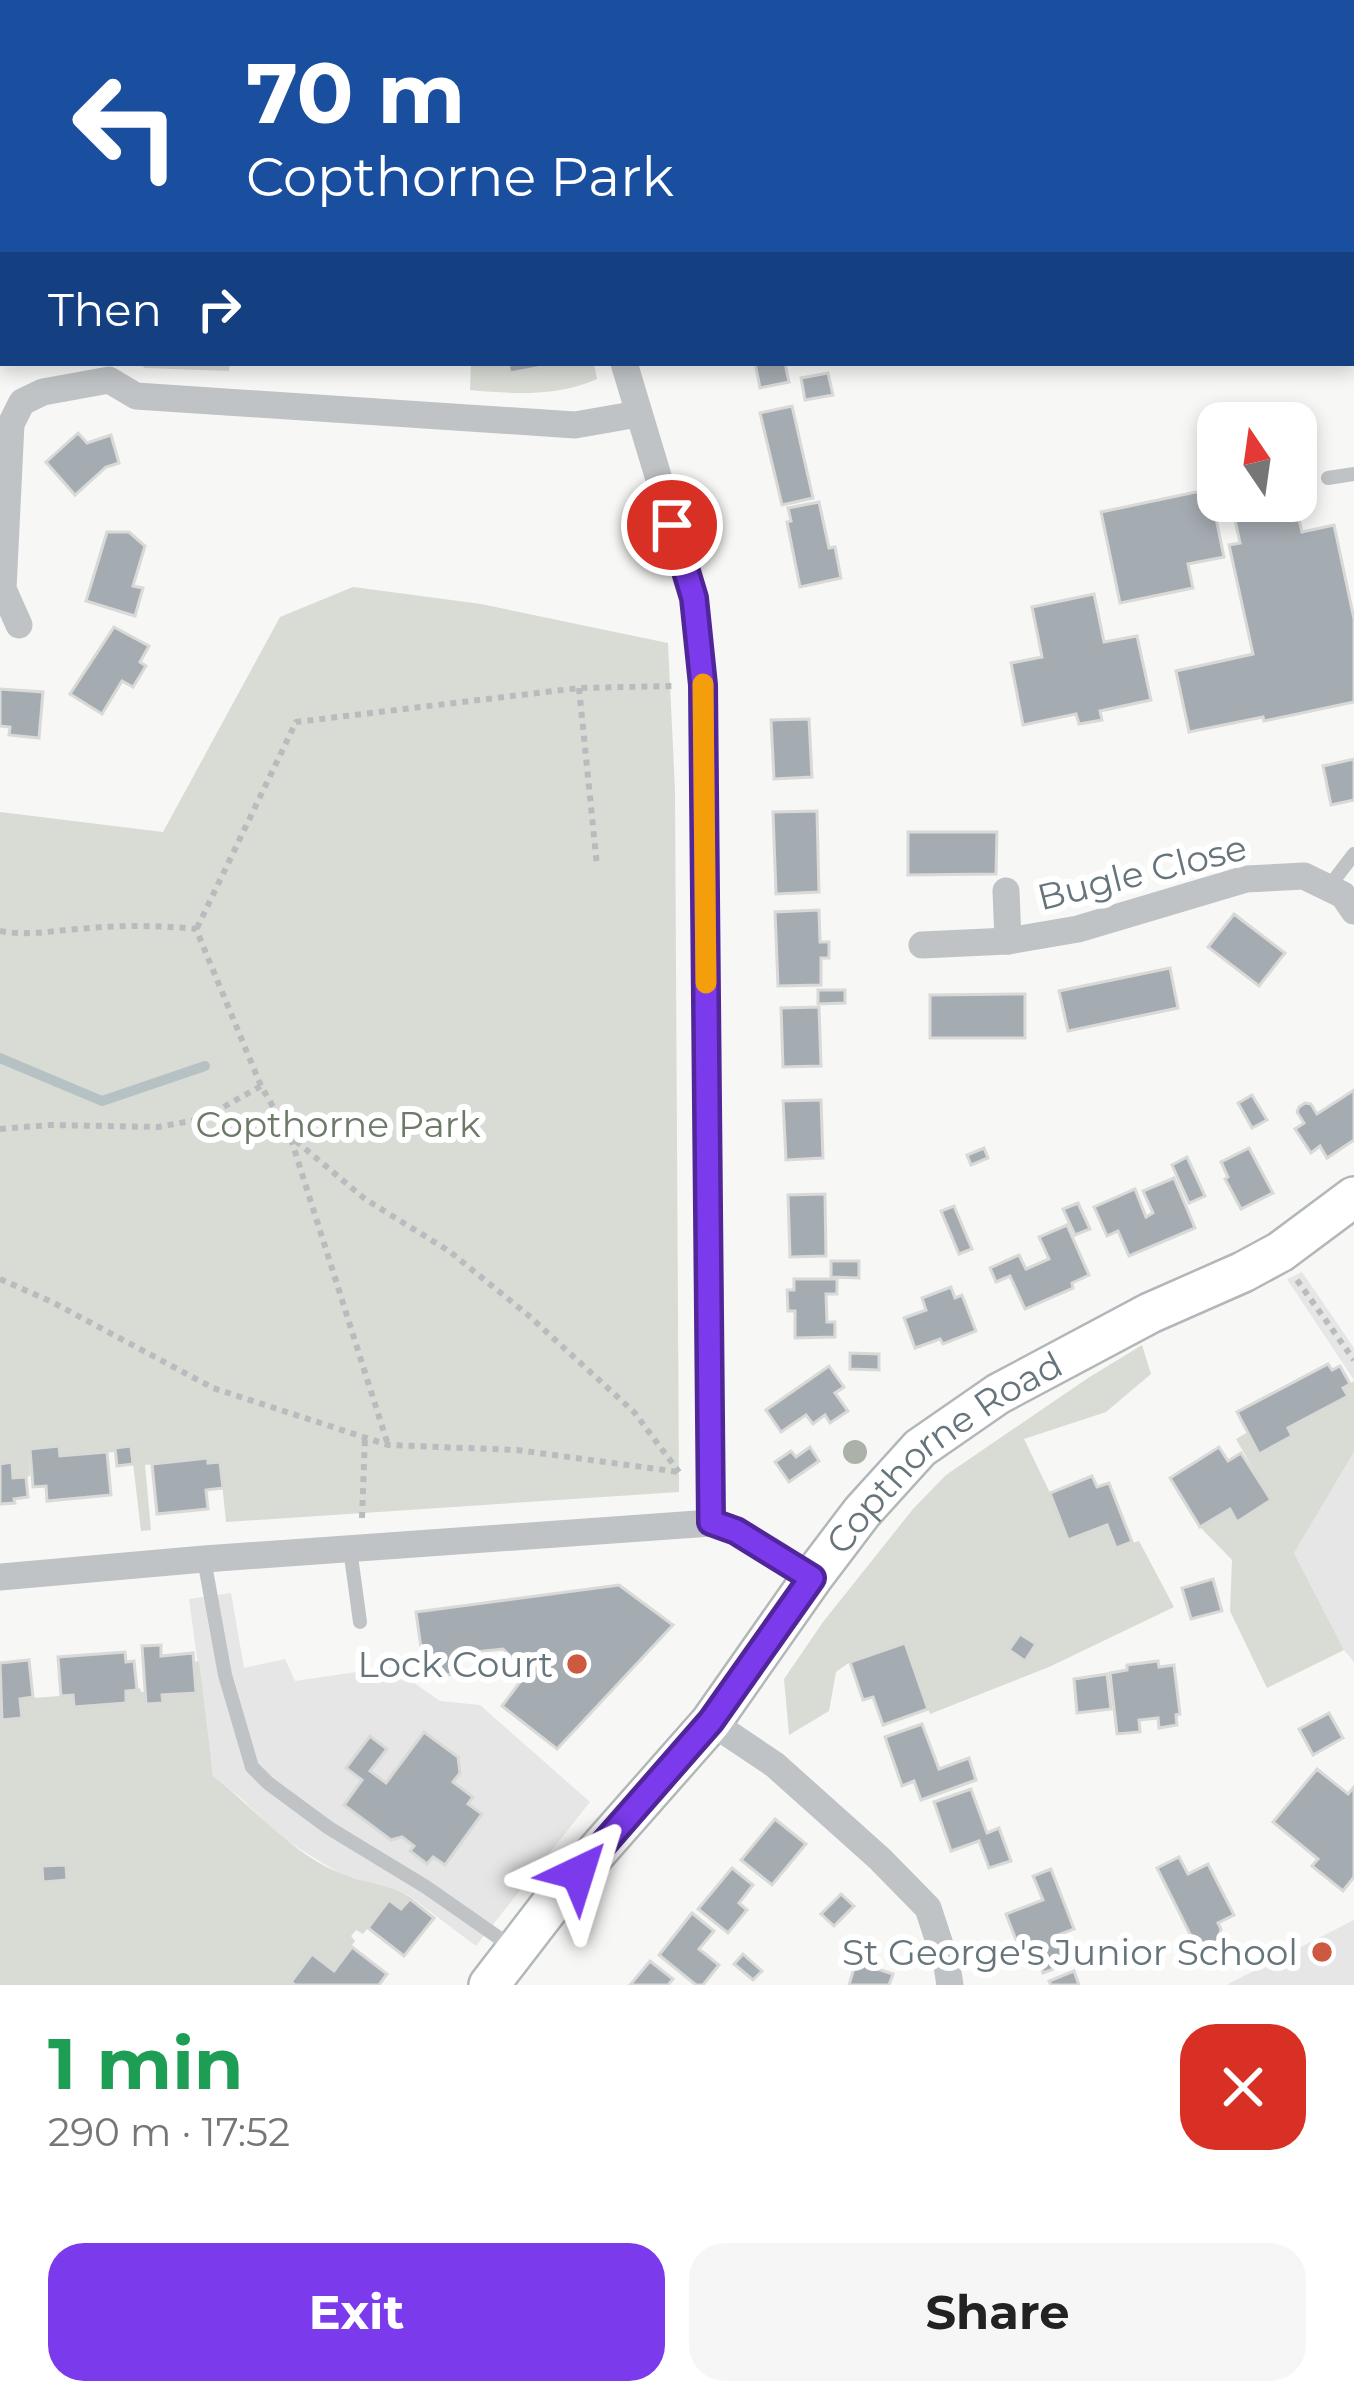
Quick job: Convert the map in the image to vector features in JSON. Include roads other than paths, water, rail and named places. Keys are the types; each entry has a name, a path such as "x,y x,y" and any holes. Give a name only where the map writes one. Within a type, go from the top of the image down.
{"main road":[{"name":"Copthorne Road","path":"489,1985 556,1898 711,1721 812,1578 920,1448 998,1394 1150,1313 1280,1252 1354,1197"}],"street":[{"path":"625,366 694,598 703,685 711,1522"},
{"path":"19,625 3,589 11,424 22,402 43,392 106,372 136,396 575,425 638,414"},
{"name":"Bugle Close","path":"922,945 1008,941 1078,929 1246,879 1304,876 1328,888"},
{"path":"1328,888 1343,896 1354,911"},
{"name":"Bugle Close","path":"1006,891 1008,941"},
{"path":"0,1577 711,1522 736,1531 812,1578"},
{"path":"711,1721 775,1765 928,1908 950,1985"}],"lane":[{"path":"1328,478 1354,474"},
{"path":"1328,888 1354,854"},
{"path":"356,1548 359,1622"},
{"path":"204,1559 225,1675 251,1767 328,1828 516,1949"}],"waterway":[{"path":"0,1058 102,1101 205,1066"}],"place":[{"name":"Lock Court","path":"577,1664"},
{"name":"St George's Junior School","path":"1322,1952"}],"park label":[{"name":"Copthorne Park","path":"338,1124"}]}
